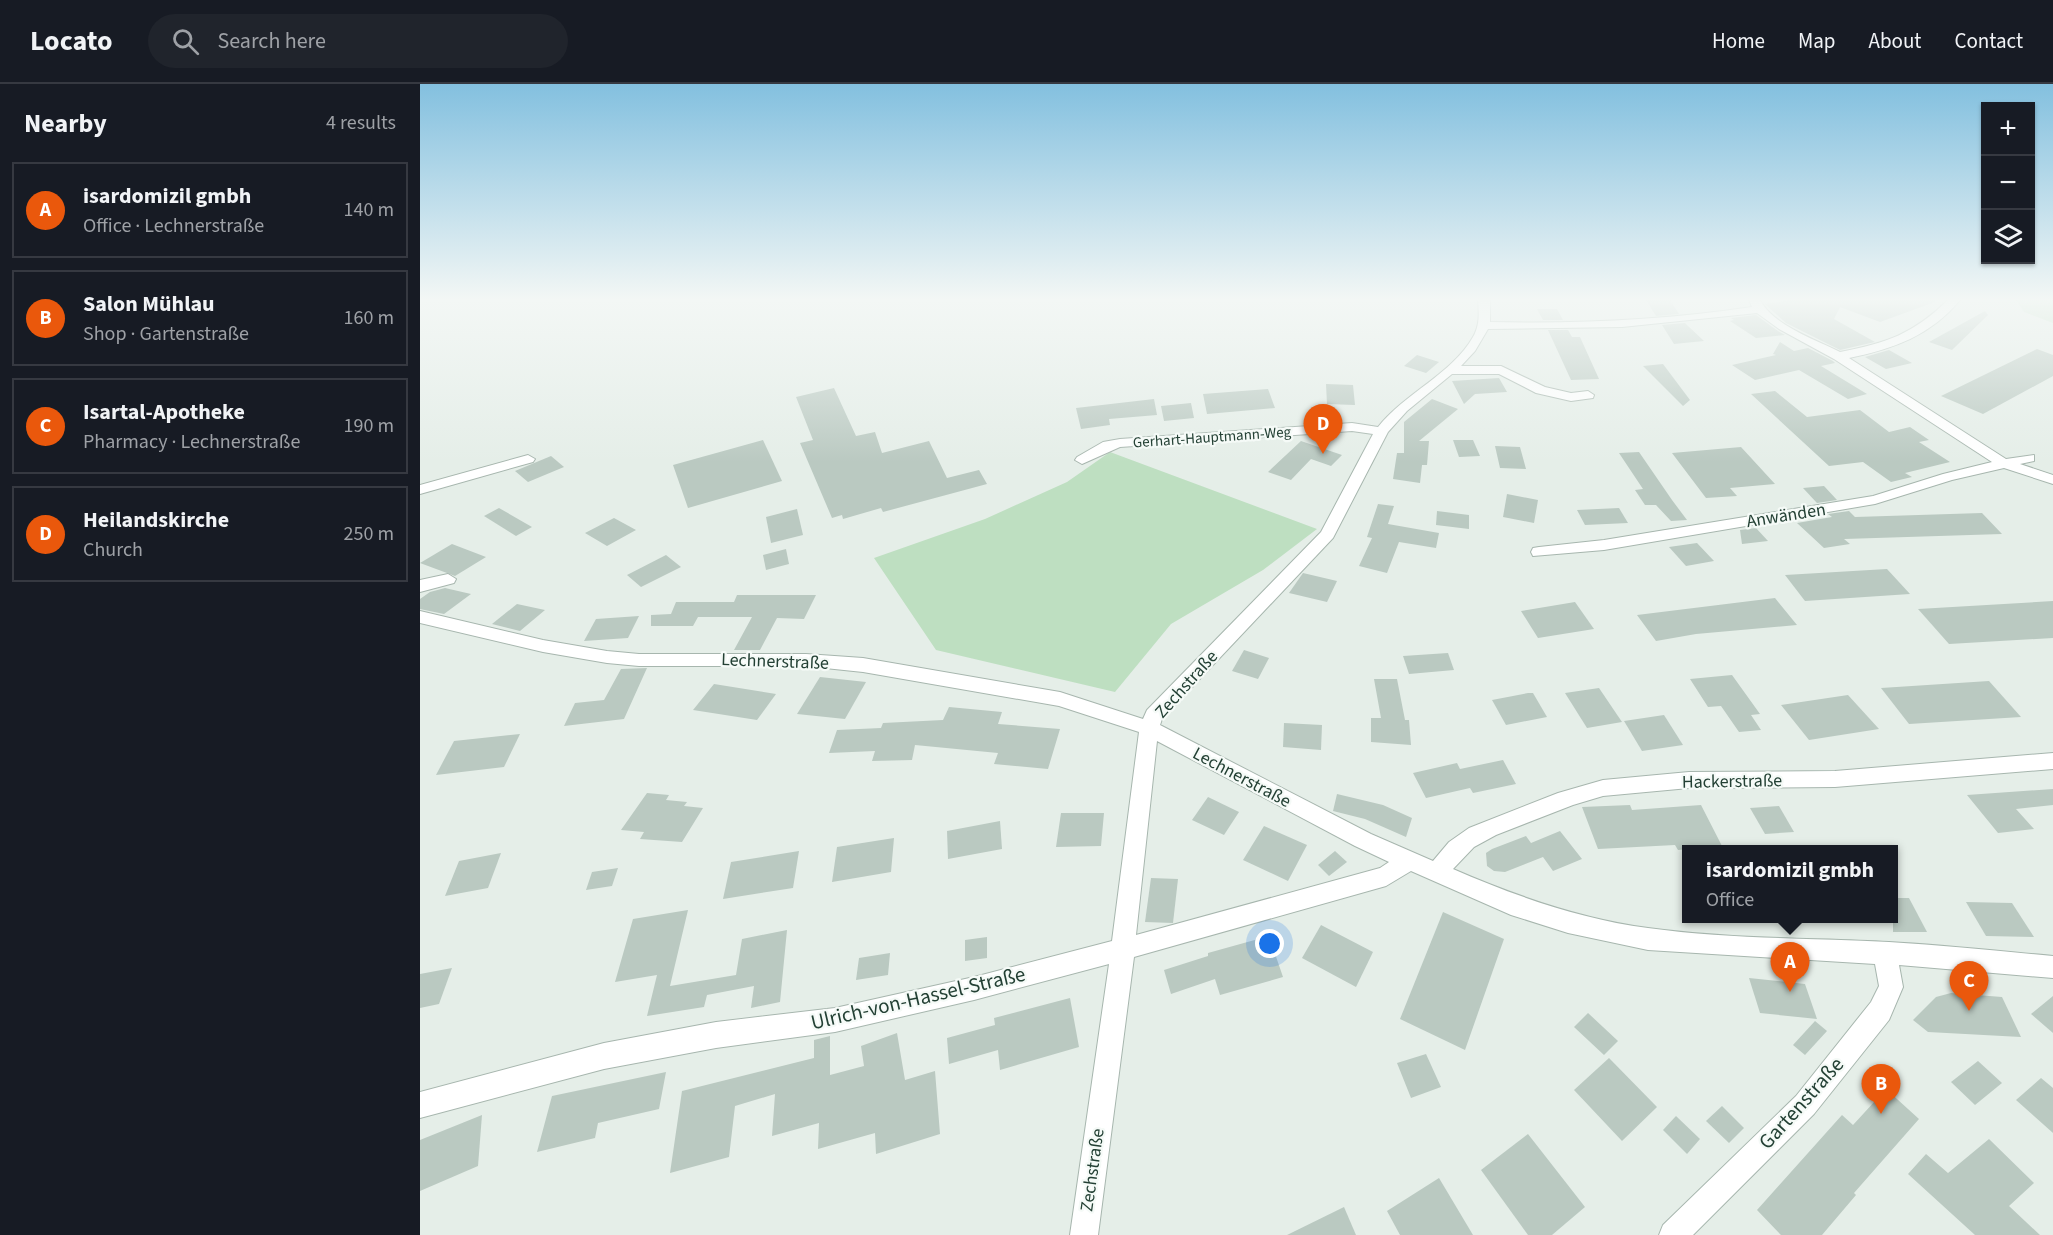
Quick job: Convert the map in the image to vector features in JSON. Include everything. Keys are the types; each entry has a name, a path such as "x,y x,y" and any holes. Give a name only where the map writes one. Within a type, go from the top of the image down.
{"street":[{"name":"Zechstraße","path":"1084,1235 1123,948 1149,728 1154,715 1327,536 1343,511 1381,431 1393,417 1466,354"},
{"path":"1834,354 2002,463 2053,480"},
{"path":"1838,356 1849,354"},
{"path":"1449,370 1501,370 1549,392 1571,397 1588,395"},
{"name":"Gerhart-Hauptmann-Weg","path":"1082,460 1108,445 1120,442 1352,428 1381,431"},
{"name":"Anwänden","path":"1539,552 1604,545 1875,500 2002,463 2029,458"},
{"path":"420,490 528,459"},
{"path":"420,586 448,579"},
{"name":"Lechnerstraße","path":"420,617 543,646 607,657 639,660 806,660 863,665 1060,699 1149,728 1408,861 1510,905 1568,922 1648,939 1882,953 2053,967"},
{"name":"Hackerstraße","path":"1437,873 1451,852 1465,840 1484,830 1564,798 1602,788 1640,783 1830,779 1925,774 2053,761"},
{"name":"Ulrich-von-Hassel-Straße","path":"420,1105 506,1079 606,1055 717,1035 832,1020 936,998 1386,876 1408,861"},
{"name":"Gartenstraße","path":"1673,1235 1805,1105 1880,1011 1891,987 1888,968 1882,953"}],"green space":[{"path":"1110,452 1317,529 1263,570 1171,624 1115,692 936,650 874,558 985,519 1067,482"}],"building":[{"path":"1559,354 1588,354 1599,379 1571,380"},
{"path":"1773,354 1819,354 1835,363 1821,366 1867,394 1848,399 1799,370 1755,380 1732,365 1776,355"},
{"path":"1876,354 1896,354 1912,363 1886,369 1865,357"},
{"path":"2027,354 2053,355 2053,376 1983,414 1941,396"},
{"path":"1417,355 1439,362 1426,373 1404,366"},
{"path":"1663,364 1690,400 1683,406 1643,366"},
{"path":"1499,378 1507,392 1475,394 1464,404 1452,381"},
{"path":"1326,384 1353,385 1355,405 1327,404"},
{"path":"834,388 856,436 875,432 882,453 929,441 947,478 979,470 987,484 883,512 881,508 843,519 842,515 832,518 800,443 813,440 796,397"},
{"path":"1268,389 1275,408 1207,414 1203,394"},
{"path":"1775,391 1807,417 1860,410 1889,432 1910,427 1929,440 1919,442 1950,462 1905,473 1912,477 1891,482 1863,462 1829,466 1751,394"},
{"path":"1154,399 1157,415 1109,419 1110,425 1081,429 1076,408"},
{"path":"1432,399 1458,409 1419,441 1429,441 1427,465 1422,465 1420,483 1393,479 1397,453 1404,453 1404,422"},
{"path":"1191,403 1194,418 1164,421 1161,406"},
{"path":"763,440 782,481 688,508 673,465"},
{"path":"1453,440 1473,440 1480,456 1459,457"},
{"path":"1301,441 1342,455 1331,466 1311,459 1291,480 1268,472"},
{"path":"1495,446 1520,447 1526,469 1500,468"},
{"path":"1741,447 1775,484 1730,488 1737,496 1706,498 1672,453"},
{"path":"1639,452 1687,520 1671,521 1656,505 1645,505 1635,490 1643,489 1619,453"},
{"path":"551,456 564,467 528,482 515,471"},
{"path":"1824,486 1837,500 1817,503 1803,488"},
{"path":"1507,494 1538,500 1534,523 1503,517"},
{"path":"1378,504 1394,506 1388,524 1439,533 1436,548 1399,542 1387,573 1359,566 1372,538 1367,537"},
{"path":"499,508 532,527 516,536 484,516"},
{"path":"1619,508 1628,523 1585,525 1577,510"},
{"path":"797,509 803,535 771,543 766,517"},
{"path":"1437,511 1469,515 1469,529 1436,525"},
{"path":"1849,511 1855,517 1982,513 2002,534 1844,539 1850,544 1824,548 1797,523 1832,517 1828,514"},
{"path":"614,518 636,530 607,546 585,533"},
{"path":"1756,528 1768,541 1742,544 1740,530"},
{"path":"1697,543 1714,561 1686,566 1669,547"},
{"path":"452,544 486,557 455,576 420,563"},
{"path":"786,549 789,564 766,570 763,555"},
{"path":"666,555 681,567 641,587 627,575"},
{"path":"1887,569 1910,594 1805,601 1785,575"},
{"path":"1303,573 1337,581 1327,602 1289,593"},
{"path":"445,588 471,594 444,614 420,609 420,599 430,592"},
{"path":"737,595 816,595 804,619 777,618 760,650 734,650 752,617 698,617 693,626 651,626 651,615 671,614 676,602 734,602"},
{"path":"1775,598 1797,625 1696,634 1656,641 1637,615"},
{"path":"2053,601 2053,638 1949,644 1918,609"},
{"path":"1575,602 1594,629 1538,638 1521,611"},
{"path":"517,604 545,610 520,631 492,624"},
{"path":"639,616 628,638 584,641 596,619"},
{"path":"1244,650 1269,658 1258,679 1232,671"},
{"path":"1448,653 1454,670 1409,674 1403,656"},
{"path":"647,668 624,719 564,726 575,703 604,700 621,669"},
{"path":"1732,675 1760,714 1751,715 1761,730 1739,732 1721,706 1708,707 1690,679"},
{"path":"820,677 866,682 845,719 797,714"},
{"path":"1374,679 1397,679 1405,720 1409,720 1411,745 1371,742 1371,718 1381,718"},
{"path":"1989,681 2021,717 1909,724 1881,688"},
{"path":"714,684 776,694 757,720 693,710"},
{"path":"1599,688 1622,722 1587,728 1565,693"},
{"path":"1533,693 1547,717 1506,725 1492,700"},
{"path":"1848,695 1879,729 1809,740 1781,705"},
{"path":"949,707 1002,712 998,724 1060,729 1048,769 994,764 998,753 915,745 912,760 872,761 875,751 829,753 837,730 881,728 883,723 943,720"},
{"path":"1664,715 1683,745 1642,751 1624,721"},
{"path":"1284,723 1322,725 1321,750 1283,747"},
{"path":"520,734 504,767 436,775 454,741"},
{"path":"1503,760 1516,784 1473,793 1470,788 1426,798 1413,773 1457,763 1460,769"},
{"path":"2053,789 2053,805 2016,809 2034,829 1998,833 1967,795"},
{"path":"647,793 669,795 666,800 687,802 684,806 703,808 682,842 640,839 644,832 621,830"},
{"path":"1337,794 1383,805 1412,818 1406,837 1365,819 1333,811"},
{"path":"1208,797 1239,812 1224,835 1192,820"},
{"path":"1630,805 1632,810 1701,805 1721,845 1682,845 1682,850 1678,850 1675,845 1598,849 1582,807"},
{"path":"1779,806 1794,832 1765,834 1750,808"},
{"path":"1061,813 1104,813 1101,846 1056,847"},
{"path":"1000,821 1002,849 948,859 947,831"},
{"path":"1264,826 1307,845 1288,881 1243,860"},
{"path":"1560,831 1582,859 1553,871 1543,857 1505,872 1494,871 1487,866 1486,853 1492,849 1526,836 1531,843"},
{"path":"894,838 891,872 832,882 837,847"},
{"path":"799,851 793,888 723,899 731,862"},
{"path":"1335,851 1347,862 1329,876 1318,865"},
{"path":"501,853 488,888 445,896 459,861"},
{"path":"618,868 612,886 586,890 592,872"},
{"path":"1151,878 1178,879 1173,923 1145,922"},
{"path":"1898,898 1909,898 1927,932 1893,932 1893,923 1898,923"},
{"path":"1966,902 2012,903 2034,937 1986,936"},
{"path":"688,910 670,986 736,975 742,939 787,930 780,1002 751,1008 754,986 707,995 704,1007 647,1016 657,975 615,982 633,919"},
{"path":"1443,912 1504,939 1465,1050 1400,1019"},
{"path":"1321,925 1373,952 1356,987 1302,958"},
{"path":"1269,936 1283,977 1220,995 1215,979 1171,994 1164,970 1208,956 1208,953"},
{"path":"987,937 987,958 965,961 965,940"},
{"path":"890,953 888,975 856,980 859,958"},
{"path":"452,968 439,1004 420,1008 420,974"},
{"path":"1749,978 1805,984 1817,1019 1760,1013"},
{"path":"1951,993 2002,997 2021,1037 1928,1032 1913,1020 1936,997"},
{"path":"2053,996 2053,1033 2031,1014"},
{"path":"1070,998 1079,1047 1000,1070 998,1050 949,1064 947,1038 995,1025 994,1018"},
{"path":"1588,1013 1618,1041 1604,1055 1574,1027"},
{"path":"1815,1021 1827,1031 1805,1055 1793,1045"},
{"path":"897,1033 905,1080 935,1071 940,1134 876,1154 875,1133 818,1149 819,1123 772,1136 775,1094 735,1106 729,1157 670,1173 682,1091 814,1058 814,1040 830,1036 830,1075 864,1066 861,1046"},
{"path":"1426,1054 1441,1087 1411,1098 1397,1063"},
{"path":"1609,1058 1657,1107 1622,1141 1574,1090"},
{"path":"1978,1061 2002,1083 1975,1105 1951,1082"},
{"path":"666,1072 659,1109 598,1123 595,1138 537,1152 552,1096"},
{"path":"2041,1078 2053,1088 2053,1133 2016,1100"},
{"path":"1886,1089 1919,1119 1854,1193 1856,1195 1822,1235 1781,1235 1757,1210 1842,1115 1853,1125"},
{"path":"1722,1106 1744,1128 1729,1143 1706,1121"},
{"path":"482,1115 478,1166 420,1191 420,1140"},
{"path":"1676,1116 1700,1139 1687,1154 1663,1130"},
{"path":"1528,1134 1585,1207 1552,1235 1528,1235 1481,1170"},
{"path":"1989,1139 2034,1183 2009,1206 2040,1235 1975,1235 1908,1174 1926,1154 1948,1173"},
{"path":"1439,1178 1473,1235 1400,1235 1387,1211"},
{"path":"1344,1207 1356,1235 1287,1235"}],"place":[{"name":"Heilandskirche","path":"1323,454"},
{"name":"isardomizil gmbh","path":"1790,992"},
{"name":"Isartal-Apotheke","path":"1969,1011"},
{"name":"Salon Mühlau","path":"1881,1114"}]}
